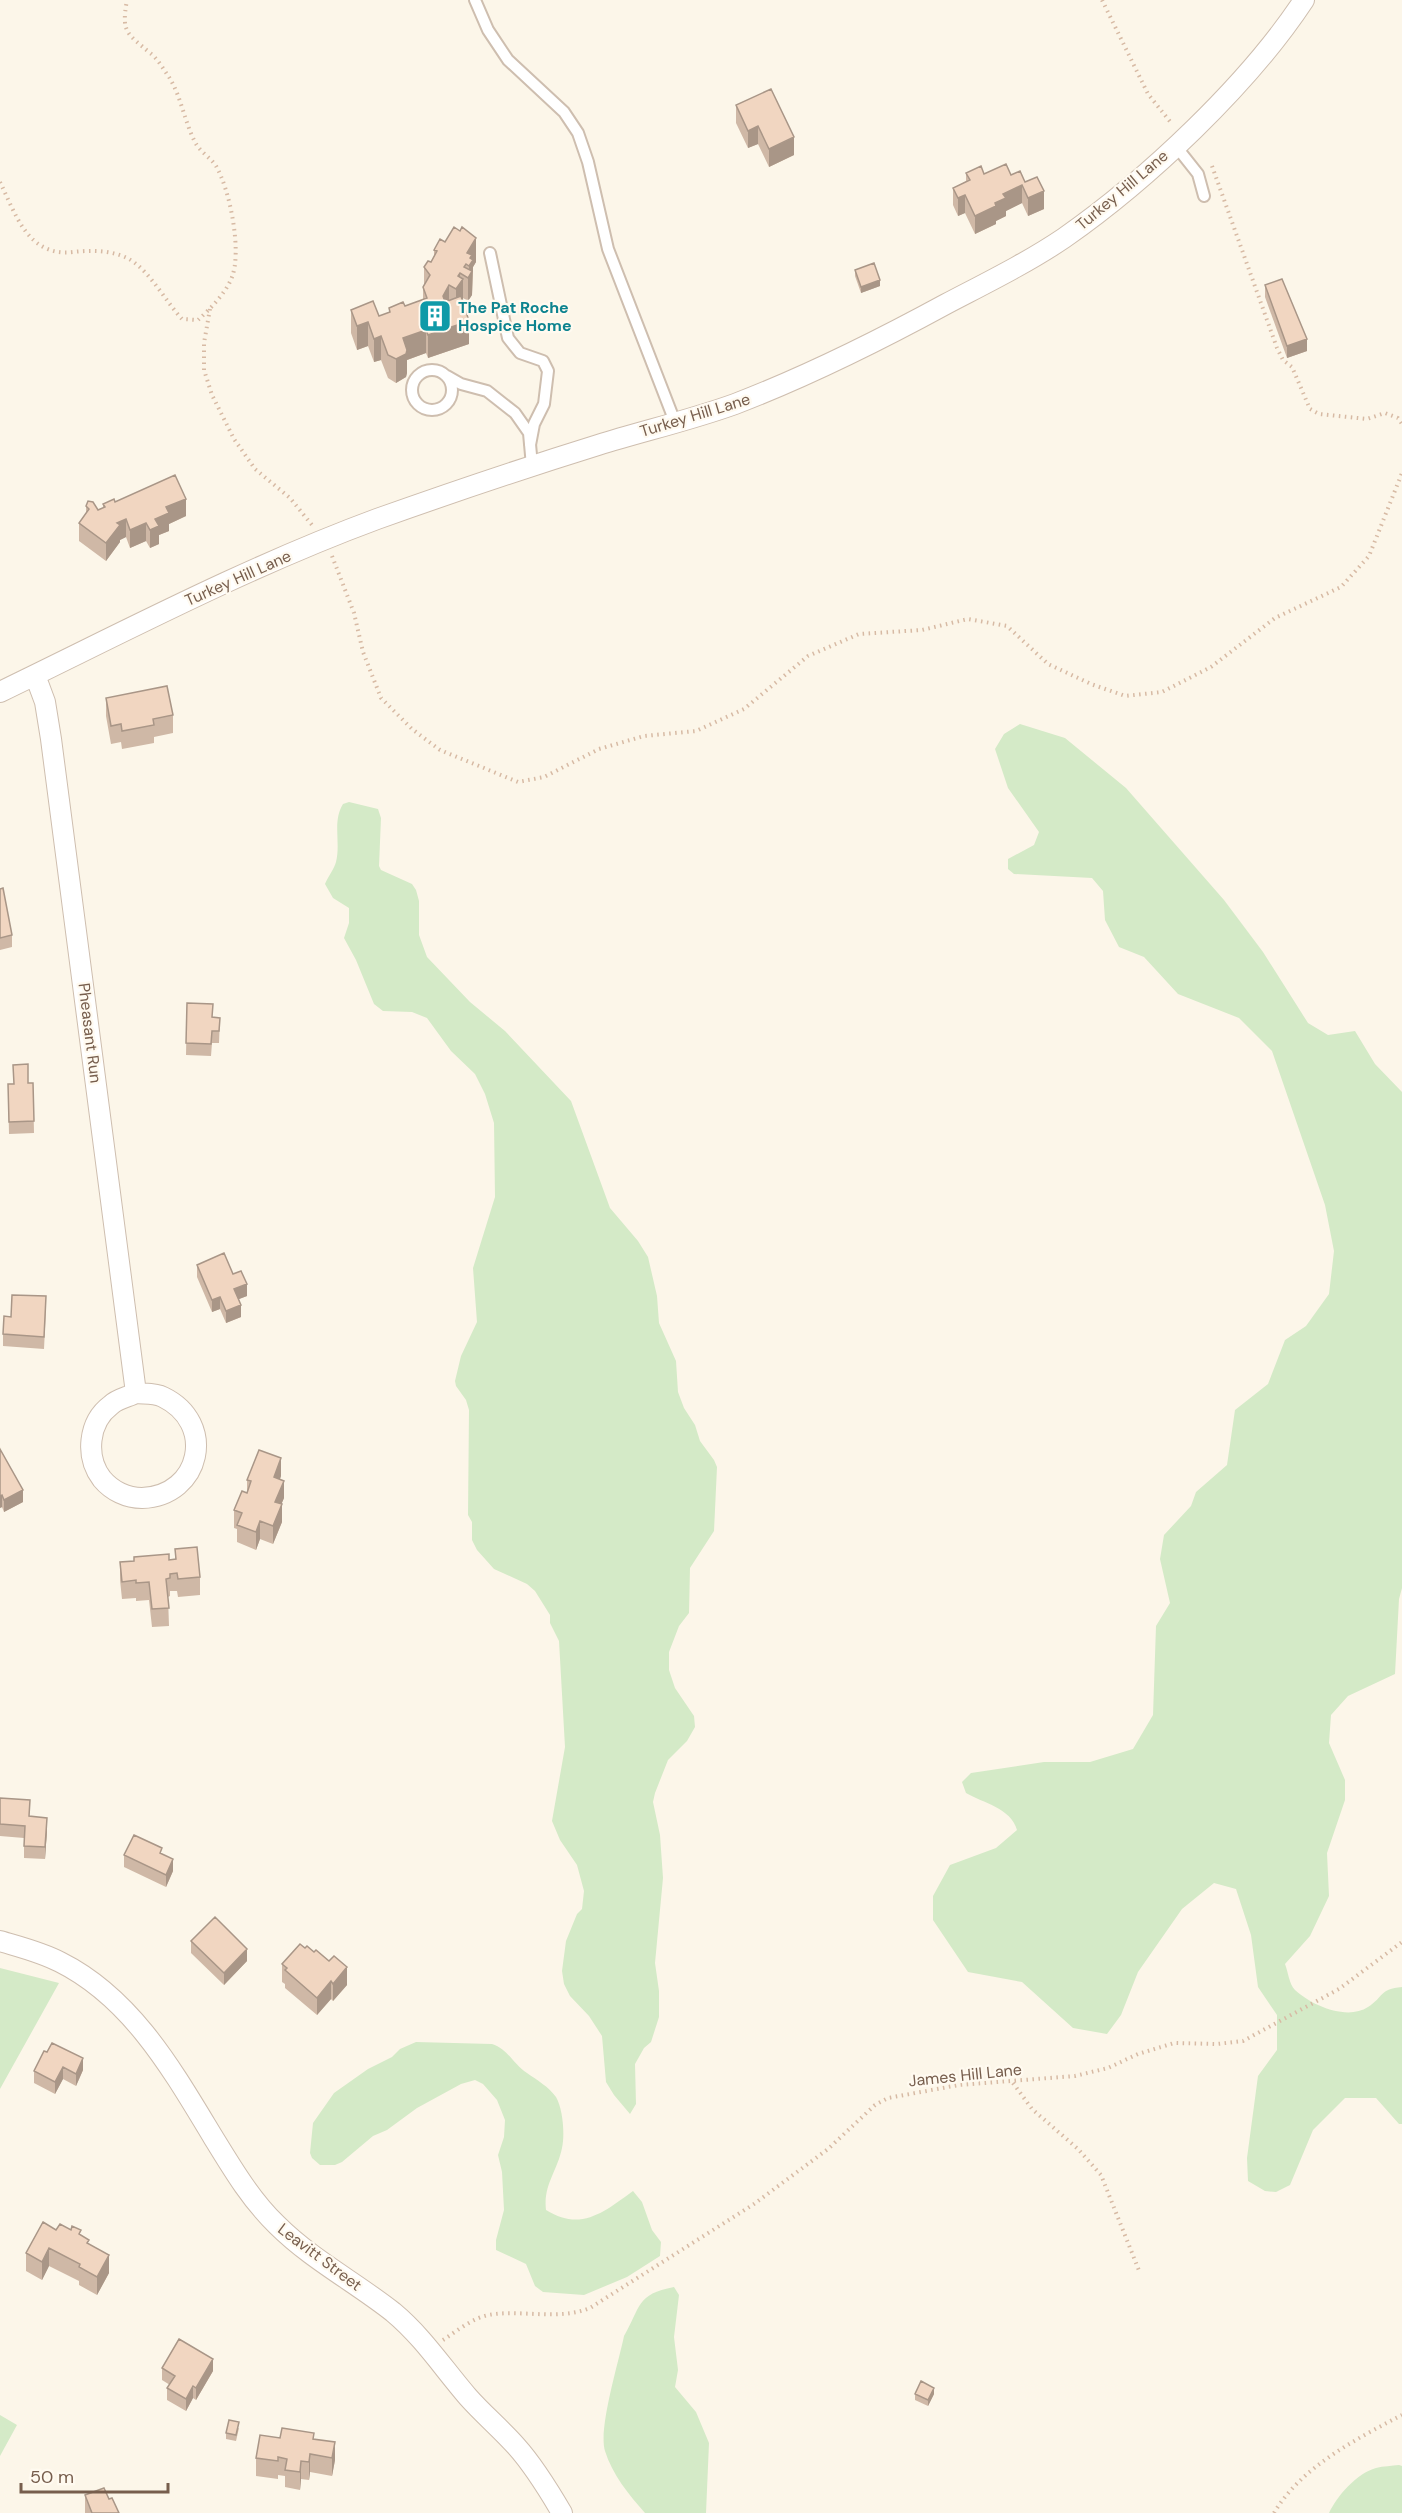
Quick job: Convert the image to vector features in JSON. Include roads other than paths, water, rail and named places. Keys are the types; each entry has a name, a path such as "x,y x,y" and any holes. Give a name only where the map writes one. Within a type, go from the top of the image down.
{"street":[{"name":"Turkey Hill Lane","path":"0,692 168,609 377,519 532,466 733,405 807,375 893,333 1006,273 1050,247 1093,217 1179,142 1255,64 1304,0"},
{"name":"Pheasant Run","path":"35,675 45,702 52,750 136,1393"},
{"path":"136,1393 161,1396 182,1410 192,1424 196,1440 195,1459 187,1476 172,1491 155,1497 135,1498 119,1493 102,1478 92,1457 91,1436 98,1419 111,1404 136,1393"},
{"name":"Leavitt Street","path":"0,1941 59,1961 98,1985 111,1997 166,2062 232,2169 276,2225 304,2249 394,2314 429,2348 470,2399 521,2453 562,2513"}],"lane":[{"path":"475,0 488,30 508,60 564,112 578,133 588,162 608,249 675,422"},
{"path":"1179,142 1198,174 1204,196"},
{"path":"490,254 508,338 519,353 543,362 548,371 543,405 534,424 530,445"},
{"path":"471,387 458,392 439,409 426,409 416,401 412,389 417,377 422,373 435,370 471,387 487,391 515,413 526,427 532,466"},
{"path":"447,376 452,388 449,401"}],"place":[{"name":"The Pat Roche Hospice Home","path":"435,316"}]}
